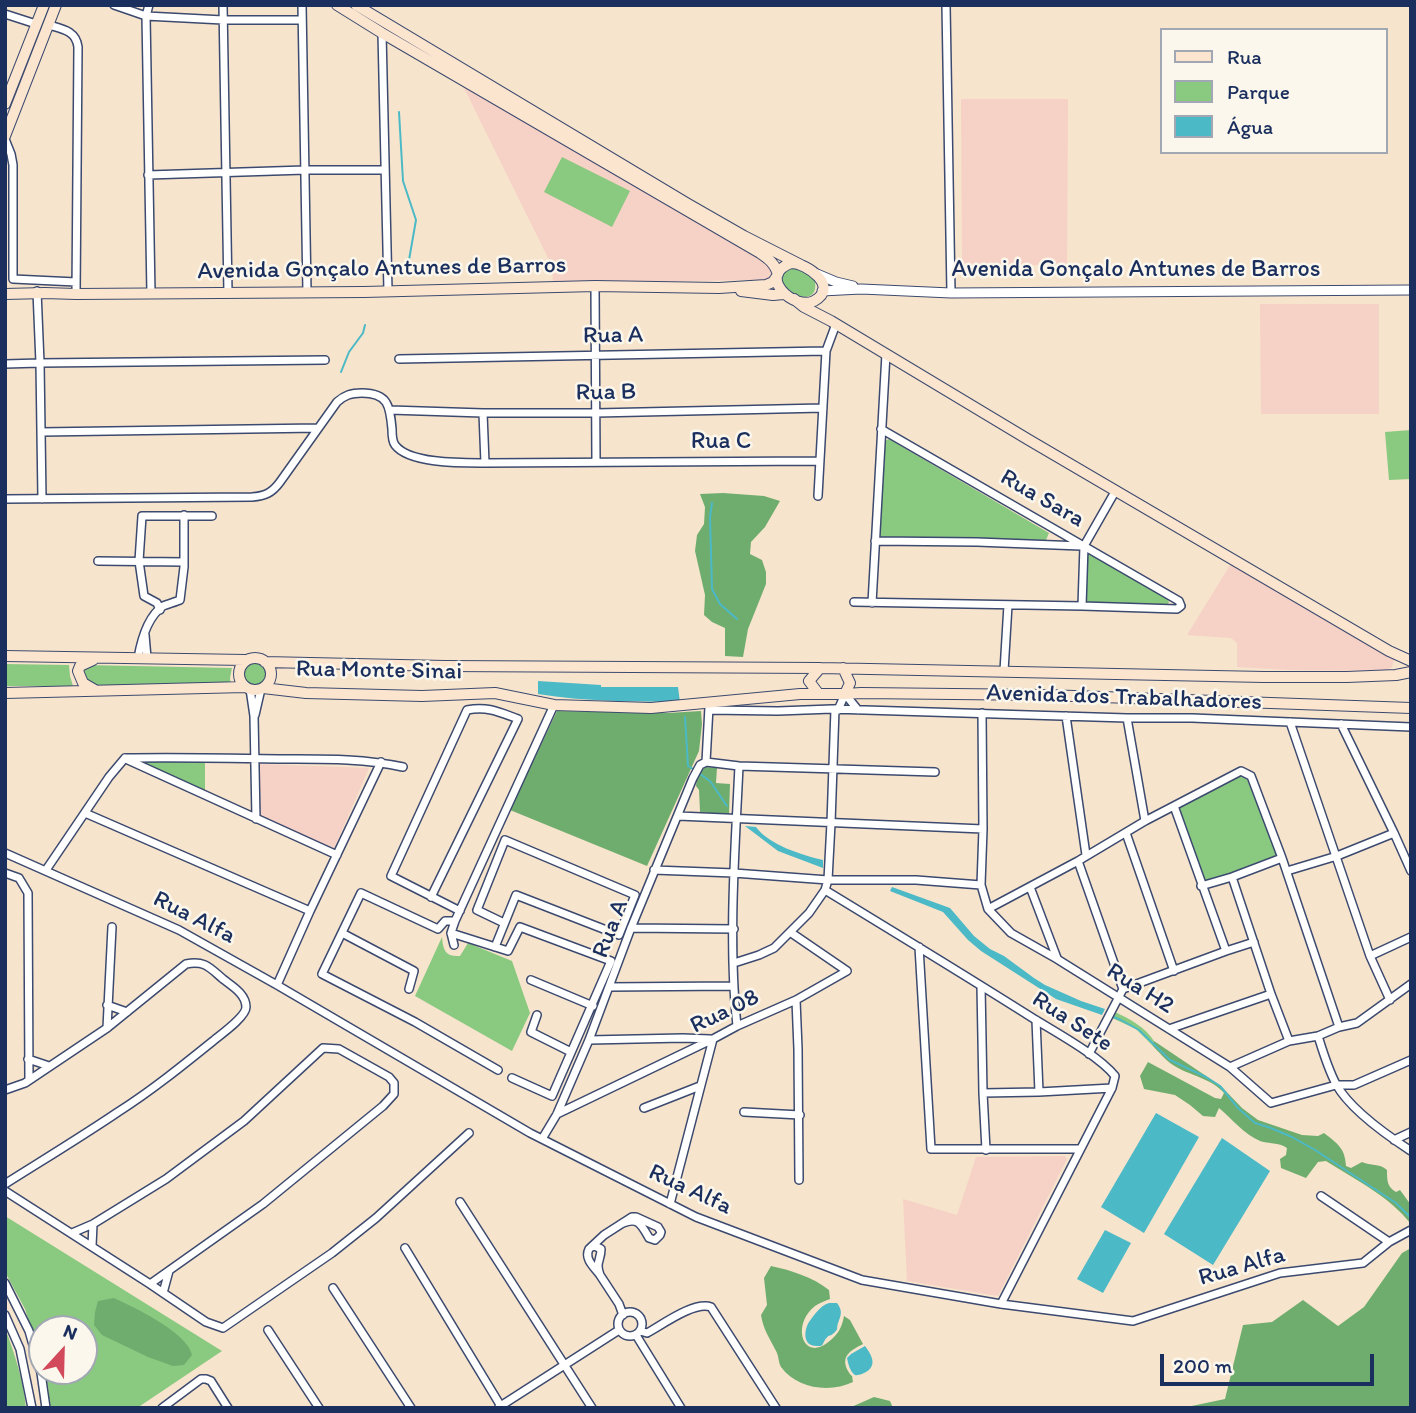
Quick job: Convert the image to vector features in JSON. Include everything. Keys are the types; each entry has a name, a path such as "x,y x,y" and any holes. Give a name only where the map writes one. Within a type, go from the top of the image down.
{"main road":[{"path":"5,104 44,5"},
{"path":"5,138 56,5"},
{"path":"337,5 760,253 774,265 778,286 804,307 1389,650 1411,659"},
{"path":"356,5 369,10 688,204 817,274 822,282 821,310 833,322"},
{"path":"777,275 787,264 801,265"},
{"name":"Avenida Gonçalo Antunes de Barros","path":"5,287 76,294 595,286 719,288 766,285 774,282 777,275"},
{"name":"Avenida Gonçalo Antunes de Barros","path":"719,288 789,296"},
{"name":"Avenida Gonçalo Antunes de Barros","path":"5,294 40,292"},
{"path":"789,296 807,303 820,295"},
{"path":"5,656 245,660 258,658 268,665 271,675 267,684 255,688 240,681 238,674 245,660"},
{"path":"97,691 83,683 78,671 83,663 100,658"},
{"path":"265,662 820,667 1347,677 1411,672"},
{"path":"820,667 809,681 818,693 1046,695 1411,708"},
{"path":"843,668 850,683 845,694"},
{"name":"Rua Monte Sinai","path":"5,693 255,688 306,693 422,696 495,693 554,705 651,708 709,706 818,693"}],"street":[{"path":"114,5 146,16 301,20"},
{"path":"149,5 146,16 151,294"},
{"path":"223,5 228,293"},
{"path":"302,5 307,292"},
{"path":"946,5 951,293"},
{"path":"5,14 36,24"},
{"path":"49,25 70,32 77,39 79,47 76,294"},
{"path":"382,33 388,291"},
{"path":"5,138 13,165 13,279 76,282"},
{"path":"148,175 385,170"},
{"name":"Avenida Gonçalo Antunes de Barros","path":"817,274 861,289"},
{"path":"595,286 596,462"},
{"name":"Avenida Gonçalo Antunes de Barros","path":"820,295 861,289 951,293 1411,290"},
{"path":"40,292 42,499"},
{"path":"818,496 826,351 833,322"},
{"name":"Rua A","path":"400,359 826,351"},
{"path":"872,603 886,354"},
{"path":"5,364 325,360"},
{"path":"5,499 264,496 274,490 337,402 347,394 378,395 387,403 390,411"},
{"name":"Rua B","path":"390,411 596,413 823,408"},
{"name":"Rua C","path":"390,411 396,446 409,454 435,462 819,461"},
{"path":"483,413 485,463"},
{"path":"41,432 318,428"},
{"name":"Rua Sara","path":"881,429 1179,601 1181,605 1178,609 1082,606"},
{"path":"854,602 1082,606 1084,546 1116,490"},
{"path":"142,658 145,632 156,614 163,607 180,600 184,562 184,515"},
{"path":"160,610 157,603 144,596 139,561 142,516 212,516"},
{"path":"875,541 1084,546"},
{"path":"98,561 184,562"},
{"path":"1004,671 1008,605"},
{"path":"255,688 256,819"},
{"path":"818,693 835,710"},
{"path":"734,964 774,948 809,913 824,890 828,880 835,710 845,694 858,710"},
{"path":"454,945 451,933 455,921 554,705"},
{"path":"709,706 703,764 935,772"},
{"name":"Avenida dos Trabalhadores","path":"709,706 778,711 858,710 1192,718 1410,728"},
{"path":"431,897 518,719 489,708 467,710 391,876 431,897 460,911"},
{"path":"982,713 981,885 988,909 1241,771 1251,776 1287,871 1339,1027"},
{"path":"1066,716 1086,855"},
{"path":"1127,718 1145,821"},
{"path":"1290,722 1370,956 1390,1000"},
{"path":"1341,724 1411,871"},
{"path":"125,758 337,855"},
{"path":"46,870 109,777 125,758 381,762 403,767"},
{"path":"277,985 381,762"},
{"name":"Rua A","path":"542,1139 557,1114 589,1040 654,870 693,778 703,764"},
{"path":"737,1026 733,986 739,766"},
{"path":"1174,806 1226,951"},
{"path":"85,813 310,911"},
{"path":"678,816 983,829"},
{"path":"1126,833 1174,971"},
{"path":"1287,871 1337,856 1394,833"},
{"path":"495,947 516,895 619,935 635,895 505,840 477,910 504,923"},
{"name":"Rua Alfa","path":"5,853 179,930 542,1139 696,1217 862,1280 1001,1304 1133,1321 1280,1273 1363,1263 1389,1242 1411,1230"},
{"path":"1201,886 1282,858"},
{"path":"1077,861 1123,989"},
{"path":"654,870 981,885"},
{"path":"5,873 19,878 28,893 27,1081"},
{"path":"1232,877 1271,994 1290,1041"},
{"path":"1030,887 1057,960"},
{"name":"Rua Sete","path":"824,890 1036,1020 1107,1066 1115,1076 1112,1088 1001,1304"},
{"path":"455,921 445,921 438,929 360,893 322,974 415,1022 498,1070"},
{"name":"Rua H2","path":"988,909 1011,933 1230,1067 1271,1104 1336,1085"},
{"path":"107,1028 112,927"},
{"path":"451,933 508,951 520,927 611,961 552,1096 512,1078"},
{"path":"631,928 734,929"},
{"name":"Rua 08","path":"557,1114 796,1000 846,971 790,932"},
{"path":"342,933 414,971 409,989"},
{"path":"1370,956 1411,937"},
{"path":"1089,1054 1123,989 1254,942"},
{"path":"919,947 931,1149 1080,1149"},
{"path":"5,1096 107,1028 186,964 197,961 207,965 242,995 246,1008 244,1014 165,1080 5,1185"},
{"path":"531,980 593,1006"},
{"path":"1230,1067 1290,1041 1318,1037 1339,1027 1357,1023 1411,984"},
{"path":"609,987 733,986"},
{"path":"981,986 986,1150"},
{"path":"1169,1029 1271,994"},
{"path":"796,1000 799,1180"},
{"path":"107,1005 127,1012"},
{"path":"537,1015 531,1032 571,1052"},
{"path":"1036,1020 1039,1093"},
{"path":"1318,1037 1336,1085 1359,1111 1411,1151"},
{"path":"589,1040 713,1040 670,1203"},
{"path":"72,1233 93,1224 166,1179 244,1121 323,1048 339,1049 389,1077 394,1083 394,1094 383,1106 263,1204 150,1284"},
{"path":"28,1059 49,1066"},
{"path":"1336,1085 1354,1085 1411,1059"},
{"path":"5,1090 27,1081"},
{"path":"644,1108 700,1086"},
{"path":"983,1093 1039,1093 1112,1088"},
{"path":"744,1112 800,1115"},
{"path":"1394,1140 1411,1132"},
{"path":"5,1191 206,1322 223,1328 341,1246 376,1218 469,1133"},
{"path":"1321,1196 1389,1242"},
{"path":"460,1202 592,1408"},
{"path":"621,1224 635,1221 643,1226 647,1236 652,1239 657,1239 661,1232 658,1227 636,1217 629,1218 604,1235 587,1251 588,1258 623,1315"},
{"path":"92,1246 93,1224"},
{"path":"600,1275 597,1266 604,1235"},
{"path":"592,1247 601,1249"},
{"path":"405,1248 501,1407 619,1330"},
{"path":"163,1293 169,1271"},
{"path":"5,1283 29,1331 41,1373 46,1408"},
{"path":"333,1288 411,1408"},
{"path":"638,1333 642,1324 640,1317 630,1312 623,1315 618,1321 619,1330 628,1336 647,1334 692,1308 705,1305 711,1307 776,1408"},
{"path":"5,1315 20,1349 32,1408"},
{"path":"268,1330 318,1408"},
{"path":"638,1333 681,1408"},
{"path":"162,1408 206,1378 211,1381 228,1408"}],"shaded area":[{"path":"463,86 763,260 770,269 769,278 553,283 552,266"},
{"path":"961,99 1068,99 1067,265 962,265"},
{"path":"1260,304 1379,304 1379,414 1261,414"},
{"path":"1232,562 1395,657 1392,667 1385,671 1237,667 1237,643 1231,638 1187,635"},
{"path":"257,764 369,768 333,851 258,818"},
{"path":"1065,1156 1067,1159 998,1296 907,1281 903,1199 957,1215 976,1157"}],"green space":[{"path":"562,157 630,191 612,227 544,192"},
{"path":"795,267 814,278 813,293 808,296 795,294 784,284 781,276 787,269"},
{"path":"1411,430 1411,479 1389,480 1385,432"},
{"path":"889,439 1049,533 1046,540 878,537 885,441"},
{"path":"700,494 764,496 780,501 765,527 751,542 750,554 762,560 766,584 748,629 743,657 725,656 725,628 704,615 705,595 695,551 697,535 704,524 705,507"},
{"path":"1090,554 1168,599 1169,603 1086,604 1085,561"},
{"path":"255,663 263,666 266,674 263,682 255,685 247,682 244,674 247,666"},
{"path":"5,664 69,665 73,686 5,686"},
{"path":"85,665 232,668 231,685 92,686 82,676"},
{"path":"557,711 701,711 699,751 647,866 510,810"},
{"path":"138,762 205,762 205,792"},
{"path":"706,767 717,768 716,783 730,784 729,815 700,812 699,790 696,786 699,775"},
{"path":"1238,775 1247,779 1279,858 1203,884 1177,808"},
{"path":"442,937 444,949 448,954 460,956 468,943 512,961 530,1013 512,1051 415,996"},
{"path":"1115,1012 1146,1032 1154,1041 1152,1045 1136,1029 1112,1018"},
{"path":"1154,1041 1221,1086 1258,1120 1302,1135 1318,1136 1324,1133 1340,1147 1346,1166 1351,1168 1362,1162 1387,1170 1387,1180 1391,1188 1396,1192 1400,1190 1411,1205 1411,1224 1382,1197 1326,1161 1318,1162 1306,1178 1281,1168 1280,1159 1286,1155 1287,1148 1254,1138 1219,1108 1215,1117 1203,1116 1175,1095 1144,1089 1140,1076 1148,1062 1215,1098 1221,1099 1224,1093 1213,1084 1170,1063 1152,1045"},
{"path":"5,1216 222,1351 137,1408 50,1408 48,1385 98,1385 98,1315 28,1315 28,1319 5,1272"},
{"path":"1411,1248 1411,1408 1182,1408 1225,1399 1243,1325 1272,1322 1303,1300 1338,1326 1364,1307 1402,1253"},
{"path":"771,1266 816,1281 829,1290 830,1299 817,1305 803,1322 803,1338 806,1344 819,1347 836,1335 844,1316 850,1320 863,1344 846,1357 846,1366 853,1382 834,1387 814,1387 796,1380 781,1367 761,1315 767,1305 764,1278"},
{"path":"114,1298 159,1322 181,1338 192,1355 184,1365 173,1366 102,1335 98,1330 98,1315 95,1315 98,1301"},
{"path":"5,1328 18,1367 26,1408 5,1408"},
{"path":"874,1397 890,1401 893,1408 849,1408"}],"water":[{"path":"538,681 601,687 678,687 680,702 556,697 538,694"},
{"path":"745,826 756,827 769,839 786,848 823,860 823,868 778,851"},
{"path":"892,887 950,908 974,936 990,949 1045,985 1105,1009 1102,1015 1056,999 981,951 943,912 890,891"},
{"path":"1156,1113 1199,1137 1144,1233 1101,1207"},
{"path":"1222,1138 1270,1171 1213,1265 1164,1234"},
{"path":"1105,1230 1131,1243 1103,1293 1077,1279"},
{"path":"837,1303 840,1308 837,1329 822,1345 813,1346 807,1341 807,1325 823,1306"},
{"path":"865,1346 871,1356 872,1366 866,1372 855,1375 847,1358"}],"waterway":[{"path":"399,112 403,181 416,220 409,260 403,269"},
{"path":"341,372 365,325"},
{"path":"712,503 712,589 720,604 737,619"},
{"path":"685,717 688,766 693,769"},
{"path":"700,774 710,781 727,806"},
{"path":"1111,1016 1139,1030 1170,1060 1220,1086 1255,1123 1292,1137 1315,1150 1396,1203 1411,1218"}]}
